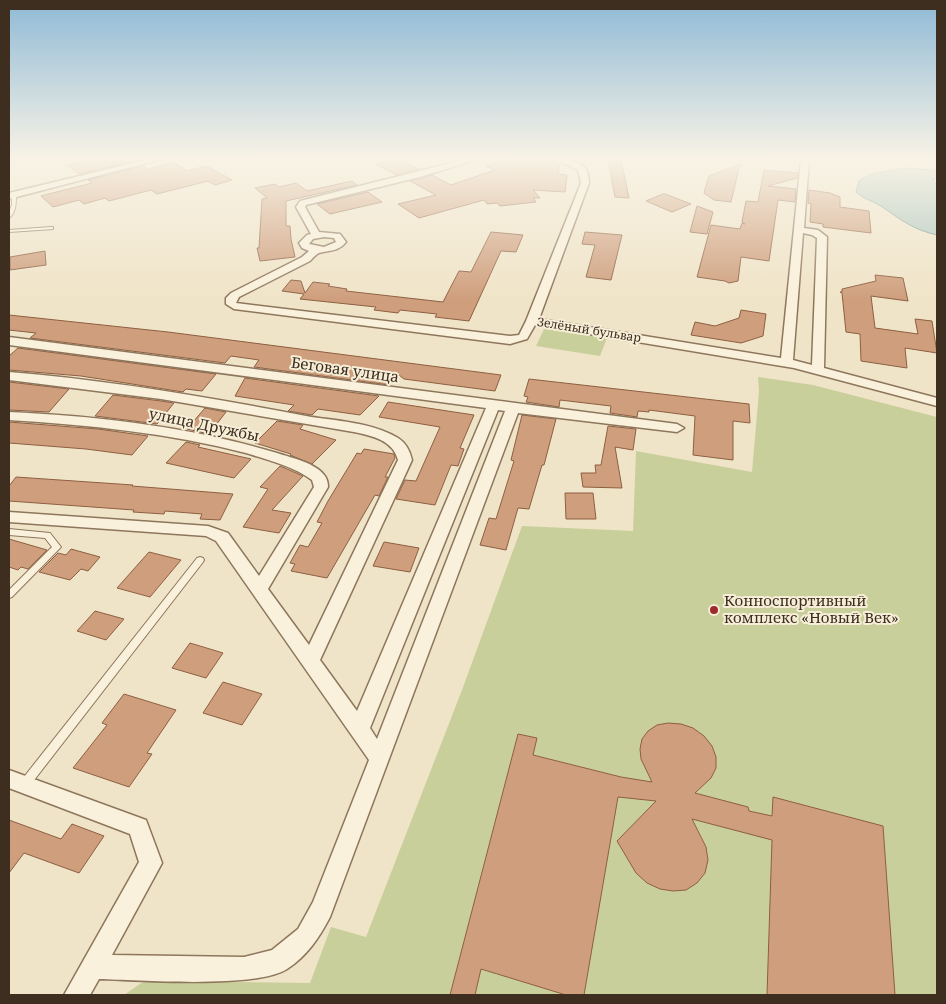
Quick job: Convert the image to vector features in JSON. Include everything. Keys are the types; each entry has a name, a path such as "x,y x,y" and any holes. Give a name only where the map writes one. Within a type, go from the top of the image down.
{"street":[{"path":"301,206 300,207 316,235"},
{"path":"532,321 577,206"},
{"path":"787,362 800,206"},
{"path":"798,230 815,232 822,237 818,370"},
{"path":"316,235 338,236 341,242 332,248 316,250 305,246 305,240 316,235"},
{"name":"Зелёный бульвар","path":"316,250 306,258 231,298 231,304 234,306 510,340 523,337 532,321 787,362 937,402"},
{"name":"Беговая улица","path":"9,341 493,406 677,428"},
{"path":"9,376 144,391 251,408 364,431 392,440 403,449 405,460 310,661"},
{"path":"359,730 493,406"},
{"path":"92,967 244,969 278,961 306,937 322,909 513,408"},
{"name":"улица Дружбы","path":"9,416 131,427 231,444 306,467 319,478 321,487 259,588"},
{"path":"9,517 208,531 222,537 380,759"},
{"path":"16,782 138,827 151,863 76,995"}],"lane":[{"path":"9,231 51,228"},
{"path":"9,532 47,535 56,546 9,595"},
{"path":"16,782 200,560"}],"green space":[{"path":"544,329 607,338 600,356 536,346"},
{"name":"Конноспортивный комплекс «Новый Век»","path":"758,377 813,385 937,417 937,995 124,995 144,981 310,983 331,927 366,937 462,690 522,526 633,531 636,451 752,472 759,391"}],"water":[{"path":"880,206 937,206 937,235 909,225"}],"building":[{"path":"262,206 286,206 286,226 290,226 295,257 260,261 257,248 259,248"},
{"path":"319,206 365,206 330,214"},
{"path":"401,206 463,206 419,218"},
{"path":"657,206 687,206 672,212"},
{"path":"697,206 713,212 707,234 690,232"},
{"path":"745,206 777,206 769,261 741,257 738,281 729,283 697,277 711,225 740,229 742,223 745,224 742,222"},
{"path":"811,206 840,206 869,211 871,233 823,227 823,224 810,222"},
{"path":"491,232 523,235 516,252 501,251 469,321 435,317 437,314 400,310 398,313 374,310 376,307 300,299 304,294 282,291 291,280 301,281 305,293 313,282 330,284 328,286 347,289 346,291 443,302 459,271 471,272"},
{"path":"585,232 622,235 611,280 586,277 595,245 582,244"},
{"path":"45,251 46,265 10,270 10,257"},
{"path":"875,275 903,278 908,301 871,296 875,328 918,334 915,319 932,321 937,353 905,348 907,368 861,361 860,334 846,332 842,293 840,292 842,292 842,289 876,281"},
{"path":"741,310 766,314 763,336 741,343 691,335 695,322 715,326 739,318"},
{"path":"9,315 168,332 501,375 495,391 404,379 399,375 389,385 254,367 259,360 231,356 225,363 30,338 36,333 9,330"},
{"path":"18,348 216,374 202,391 186,389 183,392 81,376 9,370 9,356"},
{"path":"245,378 379,396 360,415 318,409 312,415 288,411 294,405 235,396"},
{"path":"529,379 749,404 750,423 733,421 733,460 693,455 695,416 649,410 649,412 638,411 637,417 610,413 611,406 560,400 559,407 526,402 528,397 524,396"},
{"path":"9,382 69,389 49,412 9,410"},
{"path":"113,395 174,403 157,424 95,416"},
{"path":"388,402 474,415 460,448 464,449 458,466 451,465 435,505 396,499 405,480 416,481 440,427 379,417"},
{"path":"205,408 226,412 209,434 187,429"},
{"path":"522,415 556,419 544,465 542,465 529,509 518,508 506,550 480,545 489,518 496,519 514,461 511,460"},
{"path":"277,421 303,425 300,429 336,440 312,464 291,454 255,443"},
{"path":"9,422 98,429 148,436 132,455 86,449 9,443"},
{"path":"608,426 636,429 633,450 615,447 622,488 583,487 581,473 596,473 595,465 601,465"},
{"path":"186,442 200,445 198,447 251,459 234,478 166,463"},
{"path":"364,449 394,454 395,458 385,477 388,477 379,496 375,495 327,578 291,571 295,564 290,563 300,545 308,547 322,523 317,522 328,501 357,453 361,454"},
{"path":"280,466 303,476 272,510 291,513 279,533 243,527 268,489 260,487"},
{"path":"16,477 233,494 220,520 200,519 202,514 165,511 164,514 133,512 134,510 9,501 9,486"},
{"path":"565,493 593,493 596,519 566,519"},
{"path":"9,539 47,550 28,569 21,567 18,570 9,567"},
{"path":"384,542 419,548 410,572 373,566"},
{"path":"71,549 100,557 88,571 81,569 70,580 39,572 58,553 66,555"},
{"path":"149,552 181,560 150,597 117,588"},
{"path":"95,611 124,619 106,640 77,631"},
{"path":"190,643 223,653 206,678 172,668"},
{"path":"223,682 262,694 242,725 203,713"},
{"path":"124,694 176,710 147,753 152,754 129,787 73,768 107,725 102,723"},
{"path":"668,723 681,724 693,728 704,736 712,746 716,757 716,768 711,778 695,793 748,807 749,811 772,816 773,797 883,826 895,995 767,995 772,840 692,819 706,847 708,860 705,873 697,883 686,890 660,889 647,883 636,873 617,841 656,801 618,797 584,995 566,995 481,969 475,995 450,995 518,734 537,738 533,755 621,777 652,782 641,759 642,739 648,731 657,725"},
{"path":"9,820 61,839 72,824 104,836 79,873 24,853 9,873"}],"place":[{"name":"Конноспортивный комплекс «Новый Век»","path":"714,610"}]}
